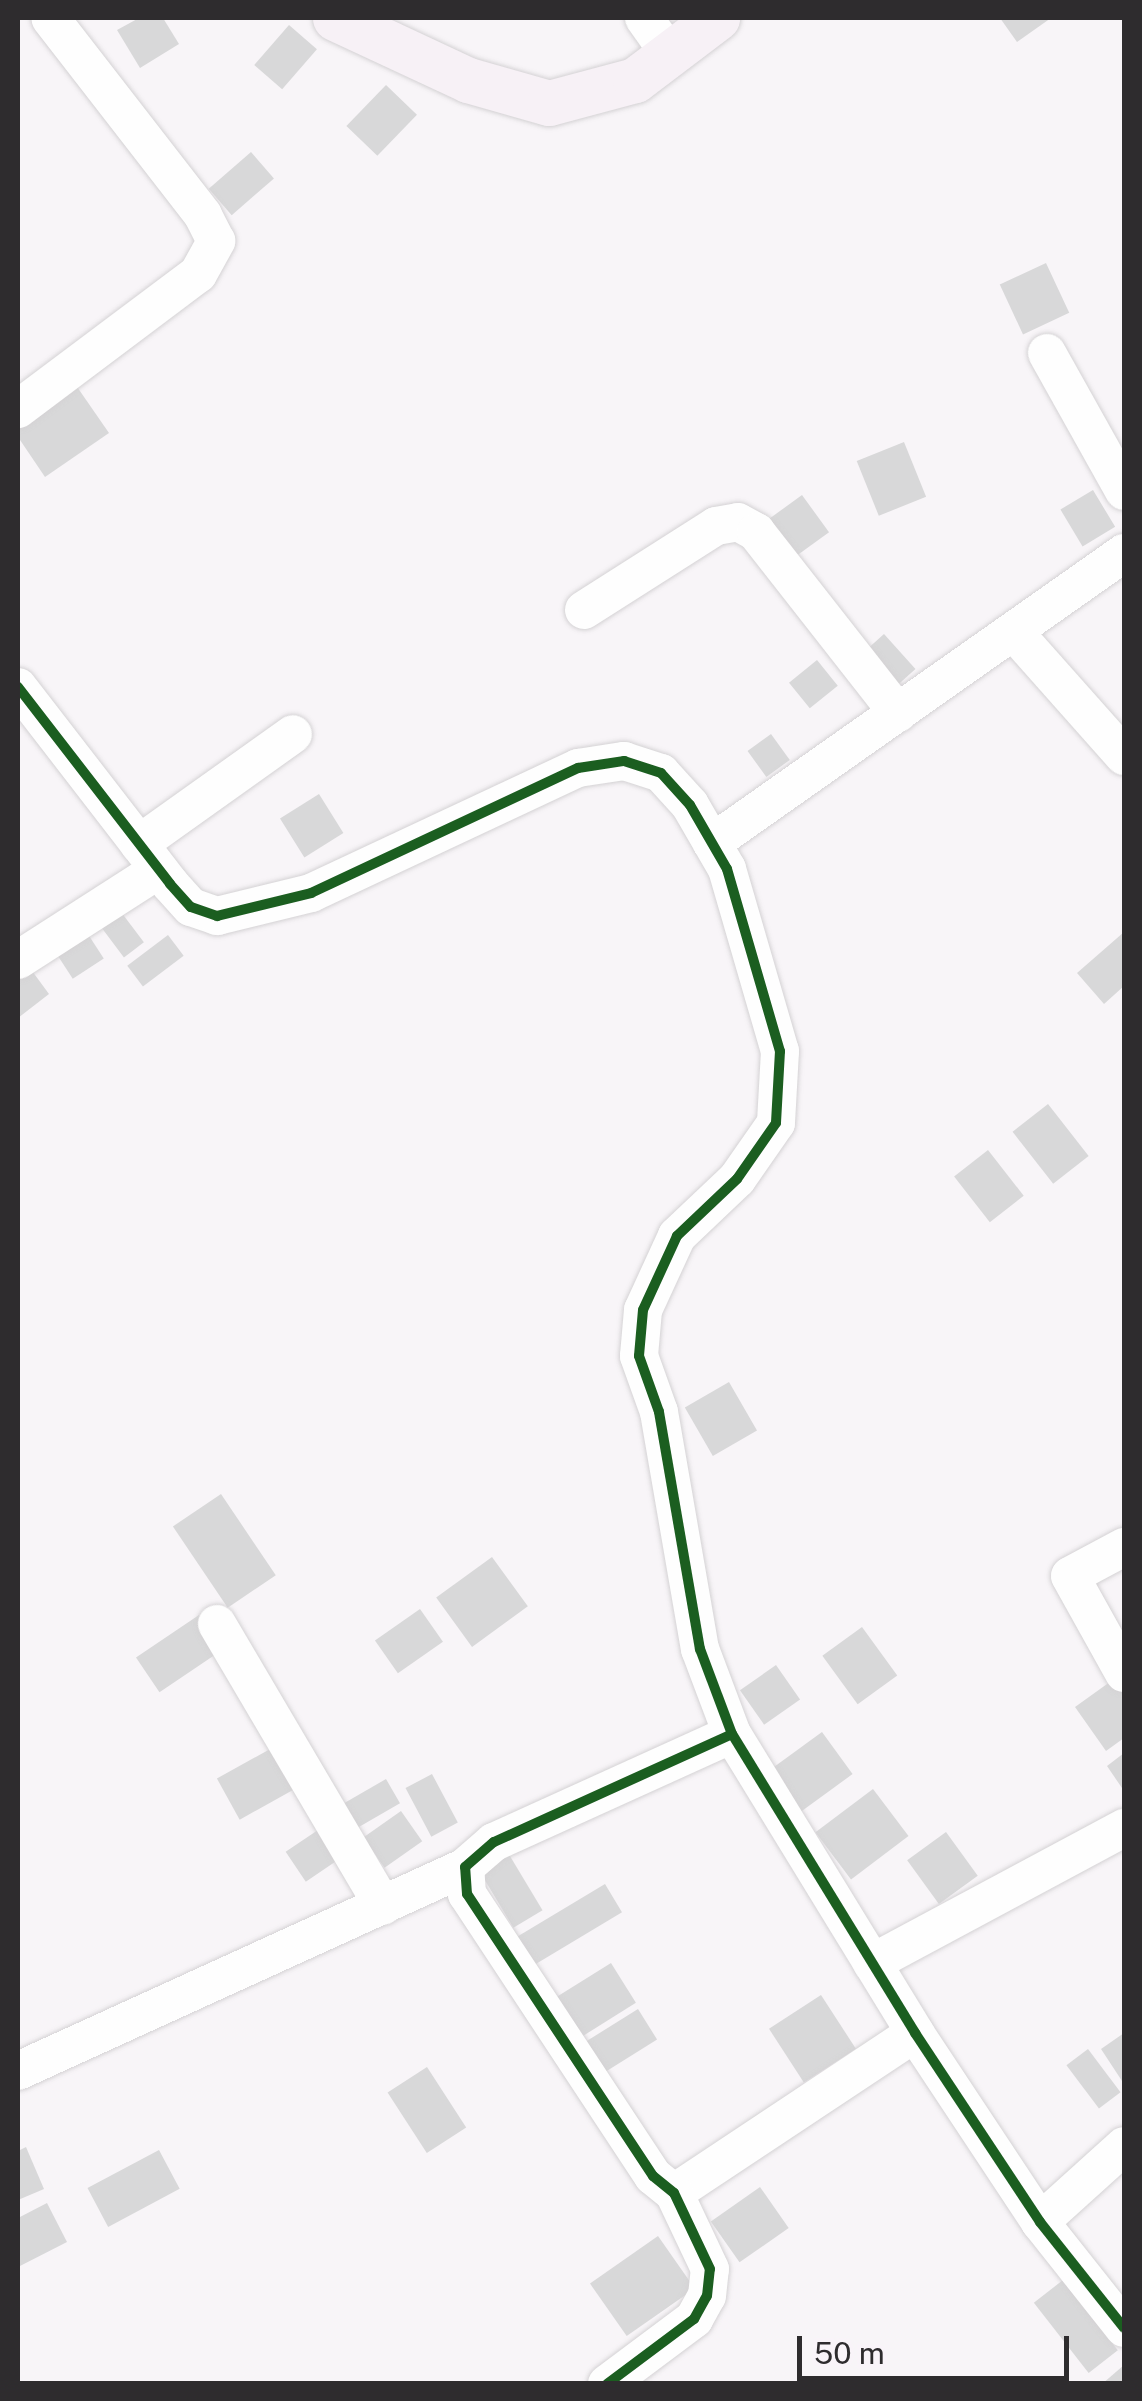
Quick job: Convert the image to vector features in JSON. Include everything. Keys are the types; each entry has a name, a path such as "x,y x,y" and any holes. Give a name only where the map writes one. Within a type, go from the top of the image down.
{"main road":[{"path":"336,18 468,80 549,103 609,91 671,56 717,18"}],"street":[{"path":"18,409 198,274 216,241 203,215 50,18"},
{"path":"644,18 671,56"},
{"path":"1047,353 1124,491"},
{"path":"584,610 716,526 738,522 756,532 898,714"},
{"path":"712,844 1124,553"},
{"path":"1014,632 1124,756"},
{"path":"18,687 148,857 192,908 217,916 248,912 311,893 578,768 624,761 662,773 712,844 727,868 776,1021 776,1123 737,1179 677,1236 643,1310 639,1356 658,1412 700,1649 732,1734 915,2033 1040,2222 1124,2328"},
{"path":"18,960 294,734"},
{"path":"1124,1547 1070,1576 1124,1673"},
{"path":"217,1624 383,1906"},
{"path":"18,2071 383,1906 465,1867 494,1842 732,1734"},
{"path":"872,1963 1124,1828"},
{"path":"465,1867 467,1894 653,2176 674,2193 710,2269 707,2296 694,2319 630,2378"},
{"path":"674,2193 915,2033"},
{"path":"1040,2222 1124,2146"}],"building":[{"path":"139,18 163,18 179,44 140,68 117,30"},
{"path":"1000,18 1051,18 1017,42"},
{"path":"289,25 317,49 282,89 254,65"},
{"path":"386,85 417,115 377,156 346,126"},
{"path":"251,152 274,178 232,215 209,189"},
{"path":"1046,263 1069,313 1023,334 1000,285"},
{"path":"73,381 109,433 45,477 18,437 18,419"},
{"path":"904,442 926,497 879,516 857,461"},
{"path":"1093,490 1115,527 1083,546 1060,510"},
{"path":"802,495 829,532 789,562 762,524"},
{"path":"884,634 915,669 892,690 861,655"},
{"path":"817,660 838,686 810,708 789,683"},
{"path":"771,734 790,760 766,777 748,751"},
{"path":"319,794 343,833 304,857 280,818"},
{"path":"118,908 144,942 124,957 98,923"},
{"path":"82,925 104,959 73,979 51,945"},
{"path":"1124,932 1124,986 1104,1004 1077,973"},
{"path":"168,935 184,956 143,986 127,966"},
{"path":"24,960 49,994 18,1018 18,965"},
{"path":"1048,1104 1089,1156 1053,1184 1013,1132"},
{"path":"988,1150 1024,1196 990,1222 954,1176"},
{"path":"729,1382 757,1430 713,1456 685,1408"},
{"path":"221,1494 276,1575 228,1608 173,1526"},
{"path":"492,1557 528,1606 472,1647 436,1598"},
{"path":"420,1609 443,1642 398,1673 375,1641"},
{"path":"199,1615 222,1650 159,1692 136,1657"},
{"path":"862,1627 897,1676 858,1704 822,1656"},
{"path":"776,1665 800,1699 764,1725 740,1690"},
{"path":"1114,1679 1124,1694 1124,1738 1106,1751 1075,1707"},
{"path":"822,1732 853,1774 798,1813 768,1771"},
{"path":"272,1748 295,1789 240,1820 217,1779"},
{"path":"1124,1753 1124,1791 1107,1766"},
{"path":"432,1774 458,1823 431,1837 406,1788"},
{"path":"386,1779 400,1803 356,1829 342,1804"},
{"path":"873,1789 909,1836 851,1879 815,1832"},
{"path":"401,1811 422,1841 385,1868 363,1837"},
{"path":"318,1830 338,1860 306,1882 286,1852"},
{"path":"946,1832 978,1876 939,1904 907,1860"},
{"path":"507,1851 543,1910 513,1928 478,1869"},
{"path":"605,1884 622,1912 534,1965 517,1937"},
{"path":"611,1963 636,2003 577,2039 552,2000"},
{"path":"821,1995 856,2049 804,2082 769,2029"},
{"path":"638,2009 657,2040 601,2075 582,2044"},
{"path":"1124,2033 1124,2084 1101,2049"},
{"path":"1088,2049 1120,2092 1099,2108 1066,2065"},
{"path":"427,2067 466,2127 427,2153 388,2093"},
{"path":"26,2147 44,2189 18,2200 18,2151"},
{"path":"159,2150 180,2189 108,2227 87,2188"},
{"path":"760,2187 789,2228 740,2262 711,2221"},
{"path":"47,2203 67,2242 18,2267 18,2218"},
{"path":"658,2236 695,2288 627,2336 590,2284"},
{"path":"1063,2280 1118,2350 1089,2373 1034,2303"},
{"path":"1124,2365 1124,2384 1102,2384"}],"cycle path":[{"path":"18,687 170,884 191,907 217,916 311,893 578,768 624,761 661,773 690,805 727,869 780,1051 776,1123 737,1179 677,1236 643,1310 639,1356 659,1412 700,1649 732,1734 915,2033 1040,2222 1124,2328"},
{"path":"607,2384 694,2319 707,2296 710,2269 674,2193 653,2176 467,1894 465,1867 494,1842 732,1734"}]}
